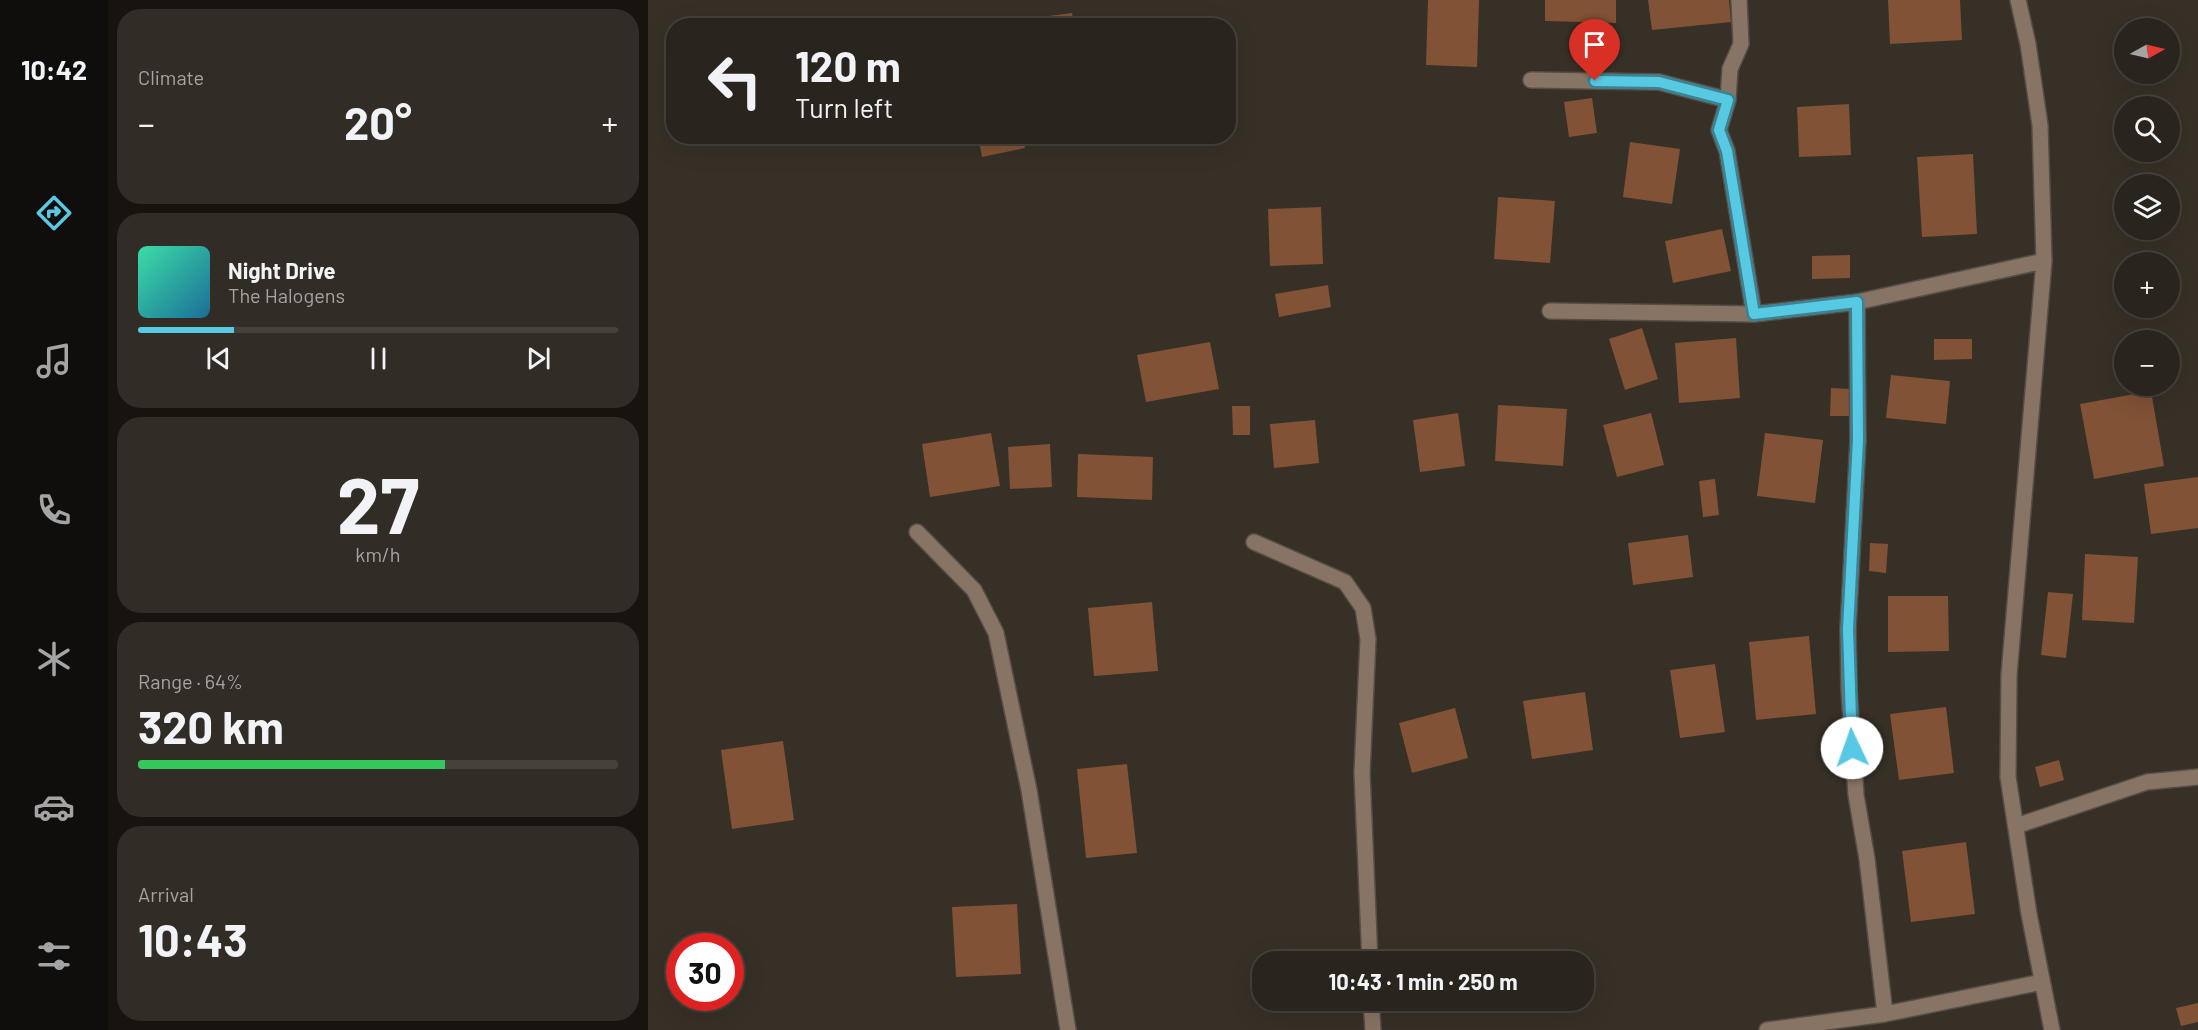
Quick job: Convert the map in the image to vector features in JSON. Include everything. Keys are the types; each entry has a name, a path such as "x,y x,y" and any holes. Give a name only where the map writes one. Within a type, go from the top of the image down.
{"street":[{"path":"1739,0 1741,44 1730,69 1728,100 1719,130 1727,151 1754,314"},
{"path":"2018,0 2028,44 2040,125 2044,261 2009,675 2008,777 2029,914 2052,1030"},
{"path":"1531,80 1659,82 1728,100"},
{"path":"1550,310 1754,314 1857,302 2044,261"},
{"path":"1857,302 1858,440 1848,629 1849,690 1856,795 1867,859 1885,1014"},
{"path":"917,532 974,590 996,633 1031,801 1068,1030"},
{"path":"1254,542 1345,582 1363,608 1368,639 1362,773 1370,951"},
{"path":"2016,826 2147,782 2198,777"},
{"path":"1767,1030 1885,1014 2042,982"},
{"path":"1371,1011 1372,1030"}],"building":[{"path":"1428,0 1479,0 1477,67 1426,65"},
{"path":"1545,0 1616,0 1616,23 1545,21"},
{"path":"1648,0 1729,0 1731,22 1652,30"},
{"path":"1888,0 1960,0 1962,40 1890,44"},
{"path":"1072,13 1073,18 1034,18"},
{"path":"1592,98 1597,133 1569,137 1564,102"},
{"path":"1849,104 1851,155 1799,157 1797,107"},
{"path":"1630,142 1680,149 1672,204 1623,197"},
{"path":"980,144 1024,144 1025,148 982,157"},
{"path":"1973,154 1977,234 1922,237 1917,157"},
{"path":"1498,197 1555,201 1550,263 1494,259"},
{"path":"1321,207 1323,264 1270,266 1268,209"},
{"path":"1722,229 1731,271 1673,283 1665,241"},
{"path":"1850,255 1850,278 1812,279 1812,256"},
{"path":"1328,285 1331,307 1279,317 1275,294"},
{"path":"1642,328 1658,379 1625,390 1609,339"},
{"path":"1736,338 1740,398 1679,403 1675,343"},
{"path":"1934,339 1972,339 1972,359 1934,360"},
{"path":"1210,342 1219,389 1146,402 1137,355"},
{"path":"1891,375 1950,381 1946,424 1886,418"},
{"path":"1831,388 1850,389 1849,416 1830,416"},
{"path":"2124,396 2152,396 2164,466 2094,479 2080,404"},
{"path":"1498,405 1567,409 1563,466 1495,461"},
{"path":"1232,406 1250,406 1250,435 1233,435"},
{"path":"1458,413 1465,466 1420,472 1413,420"},
{"path":"1651,413 1664,465 1617,477 1603,425"},
{"path":"1315,420 1319,463 1274,468 1270,424"},
{"path":"991,433 1000,486 930,497 922,444"},
{"path":"1765,433 1823,440 1815,503 1757,496"},
{"path":"1050,444 1052,487 1010,489 1008,447"},
{"path":"1078,454 1153,457 1152,500 1077,497"},
{"path":"2198,477 2198,528 2151,534 2144,484"},
{"path":"1715,479 1719,515 1703,517 1699,481"},
{"path":"1688,535 1693,577 1633,585 1628,543"},
{"path":"1870,543 1888,544 1886,573 1869,571"},
{"path":"2085,554 2138,557 2134,623 2082,620"},
{"path":"2048,592 2073,594 2066,658 2041,655"},
{"path":"1888,596 1948,596 1949,651 1888,652"},
{"path":"1152,602 1158,671 1094,676 1088,608"},
{"path":"1809,636 1816,714 1756,720 1749,642"},
{"path":"1715,664 1725,732 1680,738 1670,670"},
{"path":"1585,692 1593,750 1532,759 1523,701"},
{"path":"1946,707 1954,773 1899,780 1890,714"},
{"path":"1455,708 1468,758 1412,773 1399,723"},
{"path":"783,741 794,820 732,829 721,750"},
{"path":"2059,760 2064,780 2040,787 2035,767"},
{"path":"1127,764 1137,853 1086,858 1077,769"},
{"path":"1966,842 1975,914 1911,922 1902,851"},
{"path":"1017,904 1021,974 956,977 952,907"},
{"path":"2198,1003 2198,1022 2181,1026 2176,1008"}],"route":[{"path":"1595,81 1659,82 1728,100 1719,130 1727,151 1754,314 1857,302 1858,440 1848,629 1852,748"}]}
